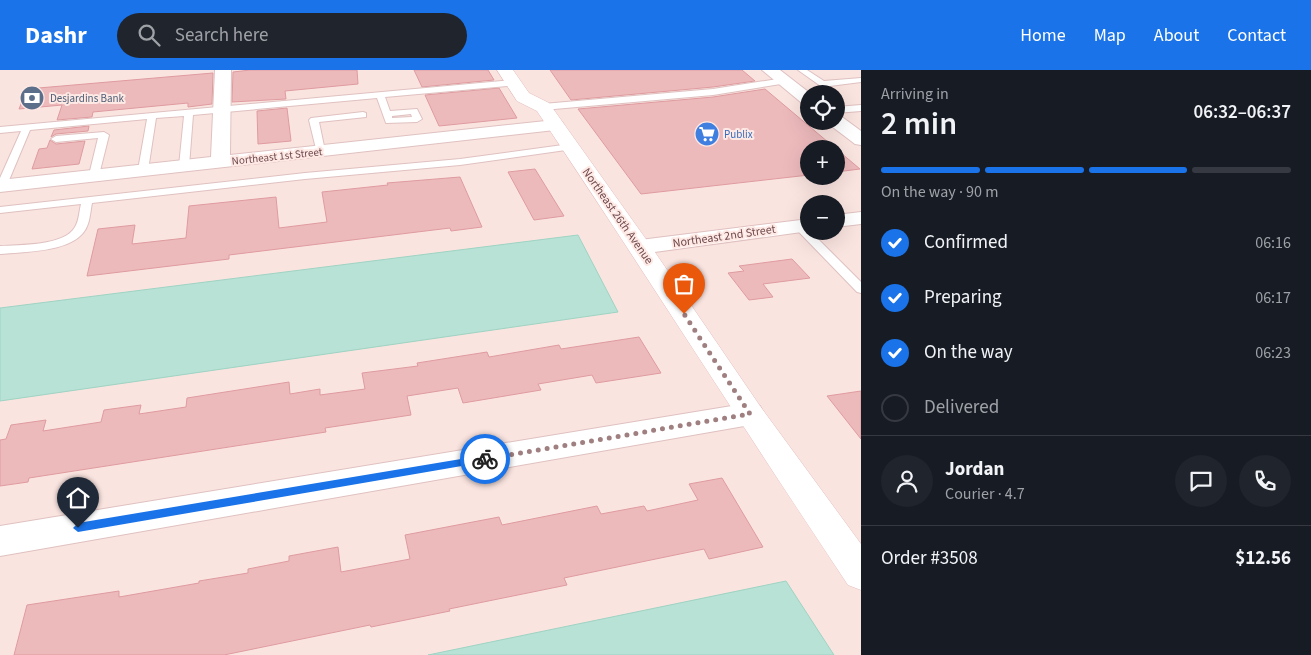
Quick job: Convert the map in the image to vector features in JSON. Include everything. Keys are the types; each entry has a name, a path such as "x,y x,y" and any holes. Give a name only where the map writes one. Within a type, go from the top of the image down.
{"street":[{"path":"220,162 223,70"},
{"path":"770,70 800,93"},
{"name":"Northeast 26th Avenue","path":"509,76 523,97 546,107 570,147 640,247 750,414 861,573"},
{"name":"Northeast 1st Street","path":"1,185 320,151 546,107"},
{"path":"845,127 860,137"},
{"path":"845,220 861,218"},
{"name":"Northeast 2nd Street","path":"640,247 800,227"},
{"path":"0,541 750,414"}],"lane":[{"path":"803,71 818,70"},
{"path":"803,71 822,84 861,80"},
{"path":"0,130 380,95 509,76"},
{"path":"546,107 713,92 784,81"},
{"path":"380,95 386,114"},
{"path":"845,109 861,108"},
{"path":"184,166 189,112"},
{"path":"143,170 152,115"},
{"path":"320,151 314,120 363,116"},
{"path":"1,185 26,127"},
{"path":"56,140 104,135 94,175"},
{"path":"0,210 305,176 460,162 570,147"},
{"path":"0,250 55,244 75,235 80,230 87,200"},
{"path":"817,240 861,288"}],"water":[{"path":"578,235 618,312 0,401 0,308"},
{"path":"786,581 834,655 428,655"}],"building":[{"path":"250,70 357,70 358,84 285,91 286,99 232,102 233,72"},
{"path":"414,70 488,70 494,80 422,87"},
{"path":"550,70 742,70 755,81 713,87 571,100"},
{"path":"213,73 212,104 188,107 188,103 93,112 92,117 57,120 62,105 19,109 27,89"},
{"path":"499,88 517,118 439,126 425,95"},
{"name":"Publix","path":"765,89 800,118 800,130 814,130 826,140 800,140 800,176 641,194 578,109 713,97"},
{"path":"287,108 291,141 258,144 257,111"},
{"path":"89,126 88,131 56,134 51,137 54,130"},
{"path":"50,140 56,144 85,141 79,164 32,169 39,149 47,148"},
{"name":"Publix","path":"845,156 860,169 845,171"},
{"path":"535,169 564,216 534,220 508,172"},
{"path":"460,177 482,227 451,231 450,228 229,255 229,259 87,276 98,229 135,225 132,244 186,238 189,206 276,197 279,228 327,222 322,192 388,185 387,183"},
{"path":"792,259 810,278 763,284 773,297 749,300 728,273 744,271 739,266"},
{"path":"639,337 661,373 596,383 592,375 538,384 541,390 463,403 458,388 407,396 411,415 325,428 326,432 29,478 28,482 0,486 0,440 6,439 11,425 46,420 43,431 101,422 104,410 141,405 139,414 186,407 187,398 289,382 290,394 320,389 320,395 365,389 362,373 418,366 417,363 487,352 489,357 559,345 561,349"},
{"path":"861,391 861,439 827,396"},
{"path":"722,478 763,547 709,559 704,549 564,578 567,585 449,609 450,611 371,627 370,625 224,655 14,655 27,605 119,591 119,597 199,583 199,581 248,573 248,569 289,561 289,556 338,547 341,572 410,559 405,535 499,517 502,525 597,506 601,514 644,506 647,511 698,500 689,484"}],"way so far":[{"path":"485,459 750,414 684,314"}],"place":[{"name":"Desjardins Bank","path":"32,98"},
{"name":"Publix","path":"707,134"}],"route":[{"path":"78,528 485,459"}]}
